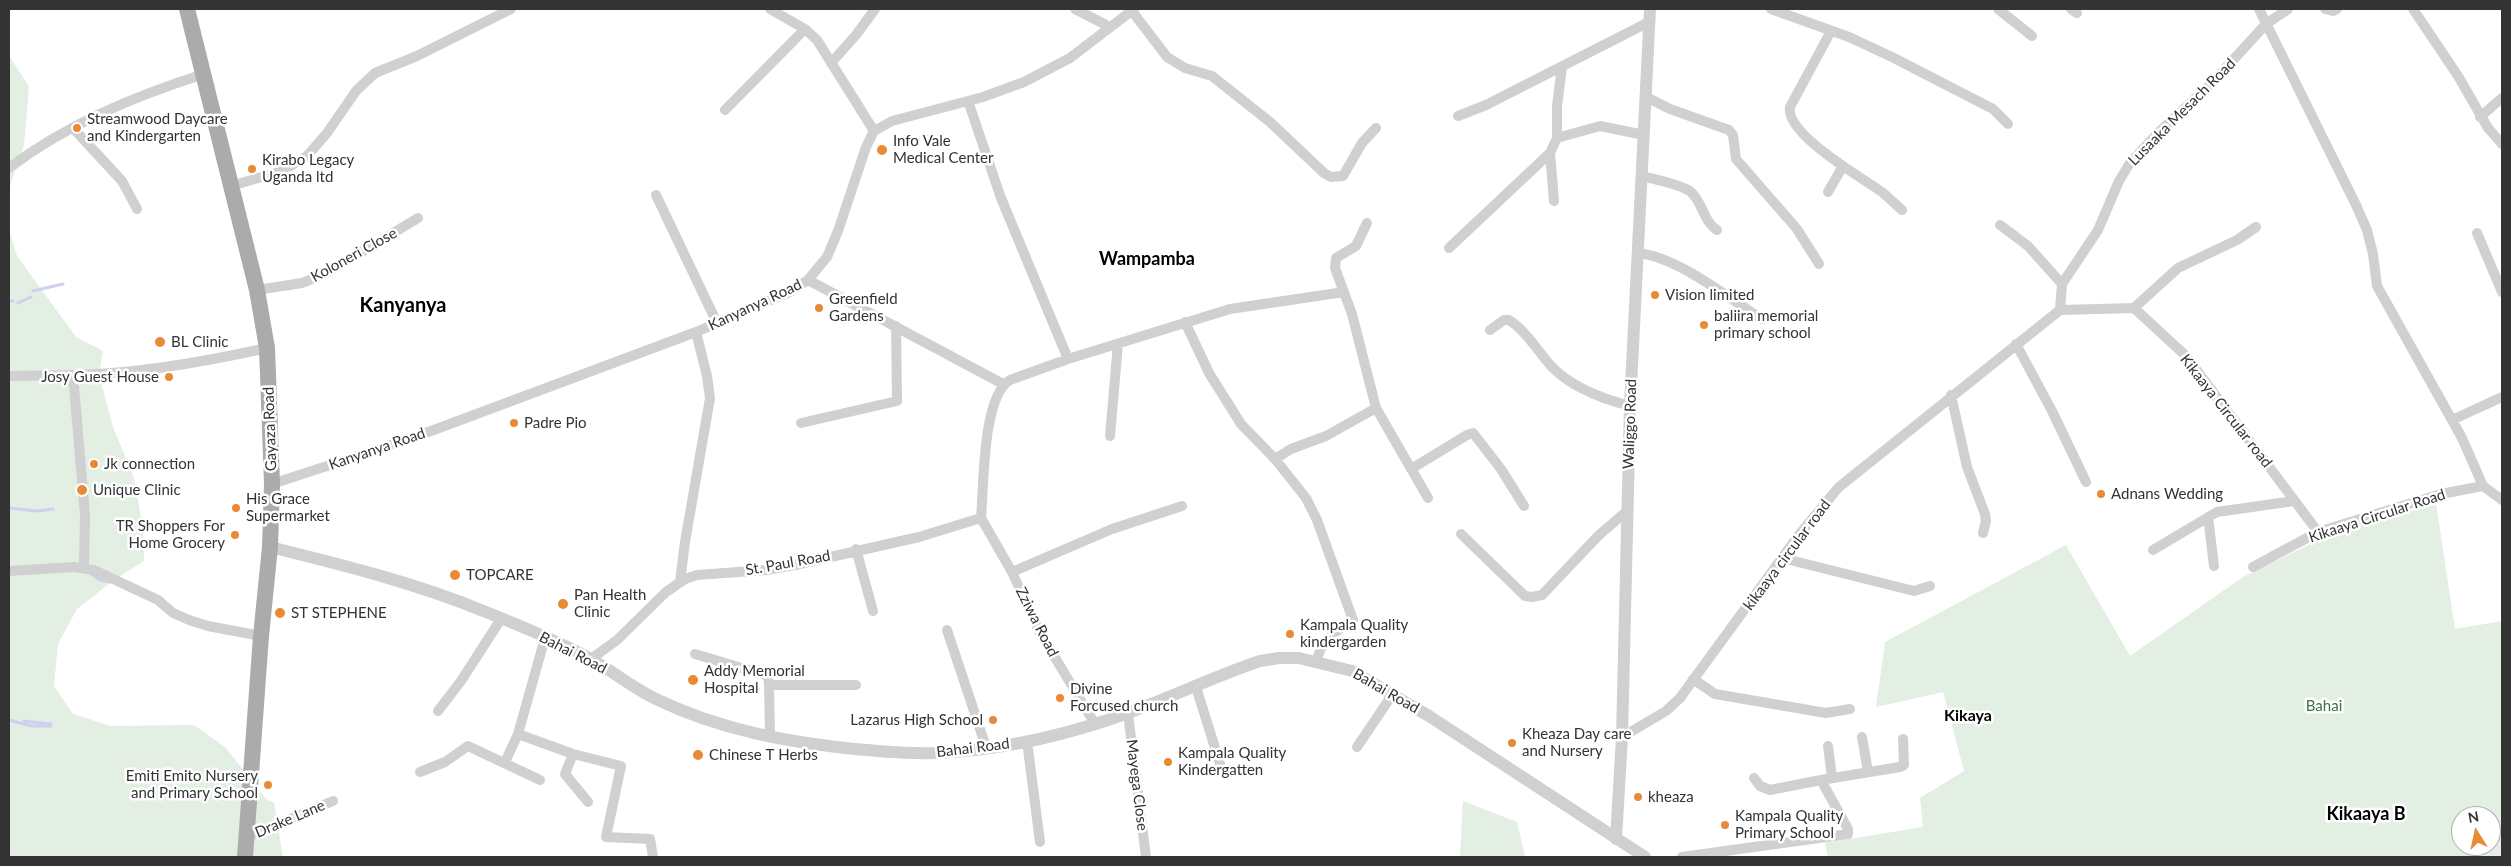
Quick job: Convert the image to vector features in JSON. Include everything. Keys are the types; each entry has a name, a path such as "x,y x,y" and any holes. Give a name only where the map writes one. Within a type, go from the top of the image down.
{"main road":[{"name":"Gayaza Road","path":"186,9 204,74 257,290 267,348 272,484 270,547 260,636 245,857"}],"street":[{"path":"231,186 282,171 307,156 327,133 356,91 375,73 416,56 511,9"},
{"path":"770,9 805,28 817,40 874,131 892,121 1004,90 1070,58 1133,10 1167,57 1185,68 1212,76 1270,122 1324,174 1331,177 1343,176 1362,144 1376,128"},
{"path":"832,63 875,9"},
{"path":"1075,9 1110,28"},
{"name":"Waliggo Road","path":"1616,839 1622,737 1630,406 1650,9"},
{"path":"1771,9 1832,31 1886,54 1993,109 2008,124"},
{"path":"1998,9 2032,36"},
{"path":"2259,9 2367,230 2373,254 2377,286 2452,420 2483,486 2502,500"},
{"name":"Lusaaka Mesach Road","path":"2060,310 2062,284 2098,230 2119,181 2130,163 2159,132 2212,83 2266,24 2288,9"},
{"path":"2325,9 2332,11 2337,9"},
{"path":"2413,9 2458,76 2480,117 2502,144"},
{"path":"1458,116 1486,105 1649,22"},
{"path":"725,110 805,28"},
{"path":"1832,31 1807,73 1788,113 1791,120 1818,147 1884,194 1902,210"},
{"path":"1449,248 1550,153 1557,138 1557,106 1562,67"},
{"path":"9,168 73,128 139,95 204,74"},
{"path":"1646,97 1670,109 1729,130 1733,135 1736,159 1797,229 1819,264"},
{"path":"2480,117 2502,98"},
{"path":"968,101 1001,198 1068,359"},
{"path":"1557,138 1600,126 1644,134"},
{"path":"73,128 122,181 137,209"},
{"name":"Kanyanya Road","path":"272,484 415,437 696,332 788,294 808,280 827,257 838,231 866,147 874,131"},
{"path":"1550,153 1554,201"},
{"path":"1828,192 1843,166"},
{"path":"1642,176 1690,190 1700,203 1709,225 1717,230"},
{"path":"656,195 717,323"},
{"name":"Koloneri Close","path":"257,290 302,283 325,274 418,218"},
{"path":"1367,224 1356,246 1336,258 1334,262 1352,314 1376,408 1428,498"},
{"path":"2000,225 2028,246 2062,284"},
{"path":"2060,310 2134,308 2178,268 2195,258 2237,240 2256,227"},
{"path":"2477,233 2502,292"},
{"path":"1638,253 1662,259 1712,287 1762,319"},
{"path":"808,280 1003,384"},
{"path":"981,518 989,428 995,400 1003,384 1068,359 1230,309 1344,292"},
{"name":"Kikaaya Circular road","path":"2134,308 2186,356 2318,532"},
{"name":"kikaaya circular road","path":"1622,737 1666,711 1680,698 1798,536 1839,487 1951,395 2060,310"},
{"path":"1490,330 1504,320 1508,320 1553,368 1569,380 1605,400 1630,406"},
{"path":"1185,322 1217,388 1241,424 1300,488 1317,520 1353,620 1326,640 1319,650 1317,662"},
{"path":"802,423 897,401 896,326"},
{"path":"680,582 685,542 710,398 707,376 696,332"},
{"path":"1110,436 1118,344"},
{"path":"2016,344 2052,410 2086,482"},
{"path":"9,376 115,374 267,348"},
{"path":"74,376 85,515 84,568"},
{"path":"1951,395 1967,467 1985,514 1986,521 1982,532"},
{"path":"2452,420 2502,396"},
{"path":"1274,459 1291,449 1326,436 1376,408"},
{"path":"1412,469 1467,435 1473,434 1500,469 1524,506"},
{"name":"Kikaaya Circular Road","path":"2253,566 2318,532 2441,494 2483,486"},
{"path":"2153,550 2217,512 2294,501"},
{"path":"1012,572 1112,529 1182,506"},
{"path":"1461,534 1525,596 1532,598 1542,596 1599,535 1627,511"},
{"path":"2208,517 2214,566"},
{"name":"St. Paul Road","path":"591,659 617,640 666,592 680,582 697,575 766,570 919,537 981,518"},
{"name":"Zziwa Road","path":"981,518 1012,572 1039,632 1095,724"},
{"name":"Bahai Road","path":"270,547 361,569 408,584 501,619 591,659 656,699 688,714 730,728 770,738 808,744 924,754 986,748 1027,741 1128,714 1236,669 1260,662 1279,658 1317,662 1352,671 1392,694 1429,716 1645,857"},
{"path":"856,550 873,611"},
{"path":"1782,558 1914,591 1930,586"},
{"path":"9,571 84,568 94,570 158,600 173,612 189,620 260,636"},
{"path":"438,711 461,681 501,619"},
{"path":"947,630 986,748"},
{"path":"504,762 518,734 545,638"},
{"path":"695,654 768,676 770,685 770,738"},
{"path":"1693,679 1715,694 1826,713 1850,710"},
{"path":"770,685 856,685"},
{"path":"1196,687 1221,767"},
{"path":"1357,748 1392,694"},
{"name":"Mayega Close","path":"1128,714 1146,857"},
{"path":"518,734 573,754 621,766 606,837 650,839 653,857"},
{"path":"1862,737 1868,772"},
{"path":"1754,778 1760,786 1770,790 1904,765 1903,739"},
{"path":"1027,741 1040,842"},
{"path":"420,772 445,762 468,746 540,780"},
{"path":"1828,746 1832,778"},
{"path":"573,754 565,774 588,802"},
{"path":"1682,857 1848,834 1848,829 1821,780"},
{"name":"Drake Lane","path":"247,837 333,801"}],"green space":[{"path":"9,56 29,86 24,145 9,189"},
{"path":"9,230 17,256 76,337 103,351 99,374 113,427 134,478 143,529 144,561 114,580 77,609 58,644 54,686 73,714 111,726 194,725 226,748 267,800 274,802 283,857 9,857"},
{"name":"Bahai","path":"2436,504 2455,629 2502,621 2502,857 1828,857 1825,843 1923,827 1920,798 1964,771 1943,692 1876,707 1885,642 2066,545 2130,656 2243,577 2329,535"},
{"path":"1463,801 1517,822 1525,857 1460,857"}],"waterway":[{"path":"33,291 63,284"},
{"path":"18,303 31,297"},
{"path":"9,508 37,511 53,509"},
{"path":"91,574 100,580 110,582"},
{"path":"9,720 32,726 51,726"},
{"path":"24,721 51,724"}],"place":[{"name":"Streamwood Daycare and Kindergarten","path":"77,128"},
{"name":"Info Vale Medical Center","path":"882,150"},
{"name":"Kirabo Legacy Uganda ltd","path":"252,169"},
{"name":"Vision limited","path":"1655,295"},
{"name":"Greenfield Gardens","path":"819,308"},
{"name":"baliira memorial primary school","path":"1704,325"},
{"name":"BL Clinic","path":"160,342"},
{"name":"Josy Guest House","path":"169,377"},
{"name":"Padre Pio","path":"514,423"},
{"name":"Jk connection","path":"94,464"},
{"name":"Unique Clinic","path":"82,490"},
{"name":"Adnans Wedding","path":"2101,494"},
{"name":"His Grace Supermarket","path":"236,508"},
{"name":"TR Shoppers For Home Grocery","path":"235,535"},
{"name":"TOPCARE","path":"455,575"},
{"name":"Pan Health Clinic","path":"563,604"},
{"name":"ST STEPHENE","path":"280,613"},
{"name":"Kampala Quality kindergarden","path":"1290,634"},
{"name":"Addy Memorial Hospital","path":"693,680"},
{"name":"Divine Forcused church","path":"1060,698"},
{"name":"Lazarus High School","path":"993,720"},
{"name":"Kheaza Day care and Nursery","path":"1512,743"},
{"name":"Chinese T Herbs","path":"698,755"},
{"name":"Kampala Quality Kindergatten","path":"1168,762"},
{"name":"Emiti Emito Nursery and Primary School","path":"268,785"},
{"name":"kheaza","path":"1638,797"},
{"name":"Kampala Quality Primary School","path":"1725,825"}],"district":[{"name":"Wampamba","path":"1147,259"},
{"name":"Kanyanya","path":"403,306"},
{"name":"Kikaya","path":"1968,716"},
{"name":"Kikaaya B","path":"2366,814"}]}
